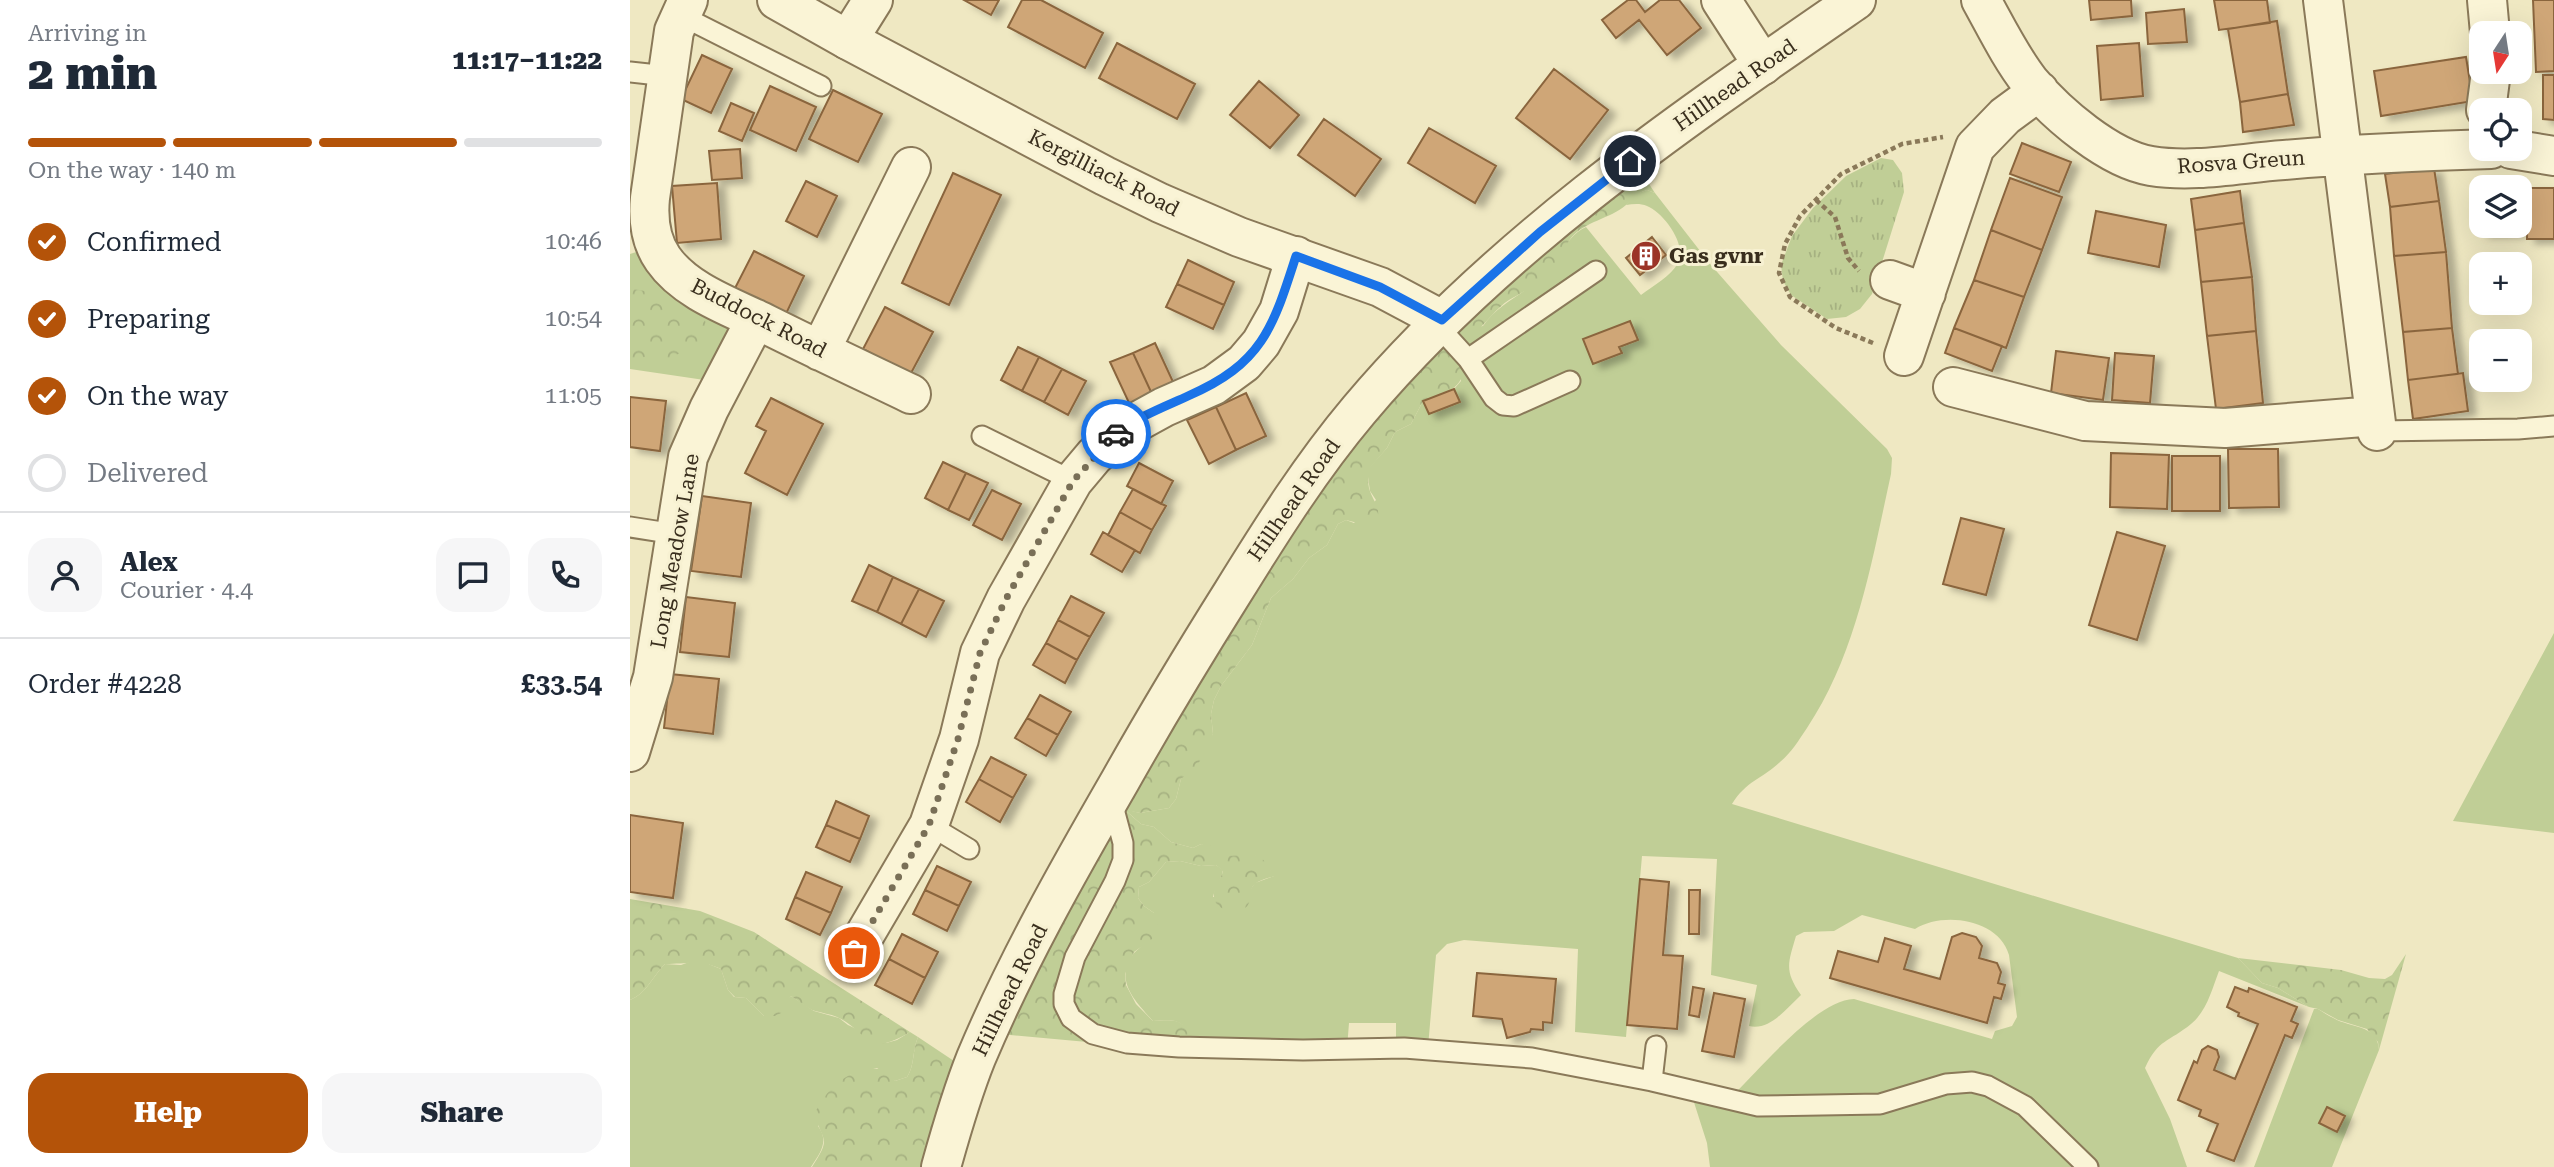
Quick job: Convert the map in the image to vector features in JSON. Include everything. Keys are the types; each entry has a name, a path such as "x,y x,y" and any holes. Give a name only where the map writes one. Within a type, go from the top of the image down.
{"street":[{"name":"Kergilliack Road","path":"777,0 1105,176 1211,225 1380,287 1439,322"},
{"path":"848,40 873,0"},
{"path":"1721,0 1763,65"},
{"name":"Hillhead Road","path":"941,1167 963,1094 988,1032 1021,962 1111,797 1166,700 1300,486 1358,411 1439,322 1569,208 1647,148 1856,0"},
{"name":"Rosva Greun","path":"1981,0 2023,72 2039,91 2093,139 2130,160 2150,166 2219,167 2342,156 2469,150"},
{"path":"1953,387 2085,421 2225,428 2376,424 2322,0"},
{"path":"2487,0 2489,21"},
{"name":"Buddock Road","path":"684,8 674,31 648,74 649,210 642,248 713,299 911,394"},
{"path":"1904,356 1970,159 1982,138 2005,116 2039,91"},
{"path":"2532,152 2554,156"},
{"path":"820,351 911,167"},
{"path":"854,953 929,825 958,739 980,653 1006,599 1073,481 1094,456 1122,430 1164,407 1214,385 1244,363 1261,343 1279,311 1296,256"},
{"path":"1889,280 1926,293"},
{"name":"Long Meadow Lane","path":"630,752 653,677 688,457 709,409 756,319"}],"lane":[{"path":"684,8 821,86"},
{"path":"1468,359 1596,271"},
{"path":"1439,322 1494,398 1509,407 1570,381"},
{"path":"2376,424 2518,429 2554,426"},
{"path":"982,436 1073,481"},
{"path":"630,527 675,534"},
{"path":"1111,797 1123,843 1123,860 1115,881 1075,957 1064,994 1066,1011 1084,1030 1126,1043 1179,1047 1445,1049 1532,1058 1652,1081 1758,1106 1880,1104 1946,1084 1972,1082 1988,1086 2025,1106 2088,1167"},
{"path":"929,825 969,849"},
{"path":"1652,1081 1656,1046"}],"path":[{"path":"1904,356 1836,328 1790,297 1779,273 1785,244 1800,216 1841,174 1902,144 1965,134 1982,138"},
{"path":"1816,199 1835,217 1848,258 1859,272 1889,280"}],"green space":[{"path":"1881,158 1893,160 1902,173 1904,192 1872,294 1860,309 1846,317 1827,319 1791,295 1783,281 1781,265 1792,236 1813,208 1846,176"},
{"path":"1635,163 1655,193 1647,190 1640,193 1620,210 1577,232 1549,274 1504,303 1474,333 1458,329"},
{"path":"1647,190 1655,193 1711,265 1781,345 1887,449 1892,458 1891,474 1861,605 1839,669 1807,728 1791,750 1773,768 1743,790 1732,804 2238,958 2262,983 2278,988 2309,1007 2219,971 2197,1019 2155,1051 2145,1068 2170,1119 2187,1167 2090,1167 1988,1087 2087,1167 1710,1167 1707,1143 1691,1093 1735,1093 1807,1022 1839,1002 1854,999 1992,1039 1995,1031 2012,1026 2017,1017 2009,955 1994,933 1969,922 1940,920 1915,929 1862,915 1834,931 1804,932 1796,936 1789,967 1801,995 1771,1022 1757,1027 1749,1026 1757,985 1711,975 1717,859 1642,856 1626,1037 1575,1032 1578,949 1464,940 1447,944 1436,955 1428,1047 1396,1047 1396,1023 1349,1023 1347,1048 1196,1040 1178,1022 1153,1021 1129,990 1126,981 1128,963 1141,947 1154,913 1138,898 1139,887 1149,882 1166,862 1216,865 1223,870 1213,897 1250,890 1255,883 1274,876 1257,856 1227,856 1201,844 1193,848 1171,842 1154,827 1141,824 1124,809 1140,813 1169,808 1176,799 1181,779 1213,734 1211,714 1214,700 1221,686 1252,645 1271,598 1293,579 1309,558 1327,545 1338,524 1346,520 1354,523 1376,500 1370,491 1367,470 1387,448 1395,432 1411,424 1423,401 1429,414 1460,402 1454,389 1461,381 1457,360 1430,335 1483,326 1495,313 1544,274 1572,237 1586,227 1641,295 1675,268 1680,256 1677,239 1653,209 1639,204 1626,205 1635,194","holes":["1630,321 1637,340 1619,347 1622,353 1593,364 1583,339"]},
{"path":"652,247 751,320 718,382 630,369 630,254"},
{"path":"630,289 652,294 661,305 673,302 671,312 677,316 692,314 705,320 706,326 702,329 702,334 712,341 707,346 687,349 662,363 655,362 650,356 630,360"},
{"path":"1443,344 1451,357 1463,366 1463,374 1456,386 1423,401 1411,424 1395,432 1387,448 1368,470 1369,488 1378,511 1373,527 1346,520 1338,524 1327,545 1309,558 1293,579 1271,598 1252,645 1221,686 1214,700 1211,714 1213,734 1207,749 1198,764 1181,779 1176,799 1169,808 1140,813 1125,810 1141,824 1154,827 1171,842 1193,848 1201,844 1216,847 1231,856 1248,854 1260,857 1275,876 1254,885 1248,905 1239,911 1223,909 1215,901 1215,889 1223,871 1216,865 1166,862 1149,882 1139,887 1138,898 1154,913 1158,927 1152,939 1134,952 1125,974 1126,985 1136,1004 1153,1021 1167,1020 1183,1024 1196,1040 1142,1047 989,1033 1261,549"},
{"path":"2554,633 2554,833 2453,821"},
{"path":"630,899 700,911 754,932 910,1032 896,1040 876,1043 848,1023 812,1010 791,996 783,1012 775,1016 764,1016 746,998 735,997 728,990 721,969 700,963 665,964 645,989 630,1000"},
{"path":"2406,954 2379,1050 2378,1042 2367,1029 2338,1020 2309,1007 2278,988 2262,983 2238,958 2341,970 2369,978 2385,979 2392,975"},
{"path":"692,961 721,969 728,990 734,997 746,998 764,1016 791,996 814,1011 839,1018 886,1043 910,1032 918,1037 910,1072 907,1077 895,1081 877,1068 850,1075 818,1126 823,1142 811,1167 630,1167 630,1000 645,989 665,964 681,965"},
{"path":"2314,1009 2370,1032 2378,1042 2379,1050 2332,1167 2254,1167"},
{"path":"918,1037 969,1071 939,1167 812,1167 824,1141 814,1115 826,1095 843,1079 863,1070 887,1070 895,1081 907,1077"}],"building":[{"path":"964,0 999,0 991,15"},
{"path":"1022,0 1041,0 1103,33 1085,68 1008,27"},
{"path":"1628,0 1636,0 1645,12 1660,0 1679,0 1701,28 1667,55 1639,20 1616,38 1602,20"},
{"path":"2089,0 2131,0 2132,16 2091,20"},
{"path":"2214,0 2267,0 2270,23 2219,30"},
{"path":"2533,0 2554,0 2554,71 2536,72"},
{"path":"2184,9 2187,42 2148,44 2146,13"},
{"path":"2277,21 2288,94 2240,102 2228,29"},
{"path":"1117,43 1195,84 1177,119 1099,78"},
{"path":"2139,43 2143,96 2101,100 2097,46"},
{"path":"702,55 732,69 711,113 681,99"},
{"path":"2466,57 2473,98 2469,98 2469,102 2381,116 2374,71"},
{"path":"1554,69 1608,110 1570,159 1516,118"},
{"path":"2543,75 2554,75 2554,120 2543,119"},
{"path":"1259,81 1299,115 1270,148 1230,115"},
{"path":"770,86 816,107 796,151 750,130"},
{"path":"833,90 882,114 858,162 809,139"},
{"path":"2288,94 2294,125 2243,132 2240,102"},
{"path":"731,103 754,113 742,141 719,131"},
{"path":"1324,119 1381,159 1355,196 1298,155"},
{"path":"1429,128 1496,166 1475,203 1408,163"},
{"path":"2022,143 2071,162 2059,192 2010,174"},
{"path":"740,149 742,178 712,180 709,151"},
{"path":"2434,168 2439,201 2390,207 2385,174"},
{"path":"953,173 1001,195 949,305 902,283"},
{"path":"2010,178 2062,197 2042,250 1991,230"},
{"path":"806,181 837,196 817,237 786,221"},
{"path":"717,183 721,239 677,243 672,186"},
{"path":"2532,188 2554,188 2554,239 2527,239 2532,238"},
{"path":"2240,191 2244,223 2195,230 2191,199"},
{"path":"2439,201 2446,252 2394,256 2390,207"},
{"path":"2096,211 2166,225 2159,267 2088,253"},
{"path":"2244,223 2252,277 2201,282 2195,230"},
{"path":"1991,230 2042,250 2024,297 1974,280"},
{"name":"Gas gvnr","path":"1652,237 1666,255 1640,275 1626,258"},
{"path":"754,251 804,276 784,318 733,292"},
{"path":"2446,252 2452,328 2403,332 2394,256"},
{"path":"1188,260 1234,282 1224,305 1177,284"},
{"path":"2252,277 2256,331 2207,336 2201,282"},
{"path":"1974,280 2024,297 2006,348 1954,328"},
{"path":"1177,284 1224,305 1213,329 1166,307"},
{"path":"885,307 933,332 910,375 863,349"},
{"path":"1630,321 1638,340 1619,347 1622,353 1593,364 1583,339"},
{"path":"1954,328 2002,346 1992,371 1945,353"},
{"path":"2452,328 2458,374 2408,380 2403,332"},
{"path":"2256,331 2263,403 2216,409 2207,336"},
{"path":"1155,343 1174,384 1152,394 1133,353"},
{"path":"1018,347 1039,357 1022,391 1001,380"},
{"path":"2056,351 2109,358 2103,400 2051,393"},
{"path":"1133,353 1152,394 1130,405 1110,362"},
{"path":"2115,353 2154,356 2150,403 2112,400"},
{"path":"1039,357 1062,369 1044,402 1022,391"},
{"path":"1062,369 1086,381 1068,415 1044,402"},
{"path":"2463,373 2468,411 2413,419 2408,380"},
{"path":"1454,389 1460,402 1429,414 1423,401"},
{"path":"1246,393 1266,436 1236,450 1216,407"},
{"path":"630,397 666,401 660,451 630,447"},
{"path":"771,398 823,424 787,495 745,473 766,431 756,426"},
{"path":"1216,407 1236,450 1209,464 1187,420"},
{"path":"2228,449 2278,449 2279,507 2229,508"},
{"path":"2111,453 2169,455 2167,509 2110,507"},
{"path":"2172,456 2220,456 2220,511 2172,511"},
{"path":"943,462 966,473 948,510 925,498"},
{"path":"1139,463 1173,481 1161,504 1127,486"},
{"path":"966,473 988,483 969,520 948,510"},
{"path":"1133,489 1166,506 1152,530 1120,512"},
{"path":"992,490 1021,504 1002,540 973,525"},
{"path":"702,496 751,503 741,577 691,571"},
{"path":"1120,512 1152,530 1140,553 1108,535"},
{"path":"1961,518 2004,529 1986,595 1943,584"},
{"path":"1103,532 1135,550 1122,572 1091,554"},
{"path":"2117,532 2165,546 2137,640 2089,625"},
{"path":"869,565 893,577 877,612 852,601"},
{"path":"893,577 919,589 901,624 877,612"},
{"path":"919,589 944,601 926,637 901,624"},
{"path":"1071,596 1104,613 1090,637 1058,620"},
{"path":"686,597 735,603 729,657 680,652"},
{"path":"1058,620 1090,637 1077,660 1046,643"},
{"path":"1046,643 1077,660 1065,683 1033,665"},
{"path":"670,674 719,679 713,734 664,728"},
{"path":"1040,695 1071,712 1058,735 1027,718"},
{"path":"1027,718 1058,735 1046,756 1015,738"},
{"path":"991,757 1026,775 1013,798 979,779"},
{"path":"979,779 1013,798 1000,822 966,802"},
{"path":"836,801 869,816 860,839 826,825"},
{"path":"630,815 683,823 673,898 630,892"},
{"path":"826,825 860,839 850,862 816,847"},
{"path":"937,866 971,882 959,906 925,890"},
{"path":"806,872 842,887 831,913 795,897"},
{"path":"1640,879 1669,882 1663,955 1683,956 1677,1029 1627,1025"},
{"path":"925,890 959,906 947,931 913,914"},
{"path":"1689,890 1700,890 1699,934 1689,934"},
{"path":"795,897 831,913 820,935 786,919"},
{"path":"1962,933 1976,937 1982,946 1979,958 1997,963 2001,972 1998,983 2005,985 2001,999 1994,997 1987,1023 1830,978 1838,951 1878,962 1885,938 1911,946 1904,969 1940,979 1952,937"},
{"path":"902,934 938,952 925,978 889,959"},
{"path":"889,959 925,978 912,1004 875,985"},
{"path":"1477,973 1556,979 1552,1023 1543,1022 1543,1030 1531,1029 1530,1032 1507,1038 1502,1019 1473,1016"},
{"path":"1693,987 1704,989 1699,1017 1689,1015"},
{"path":"2235,987 2248,992 2249,988 2297,1007 2291,1021 2298,1024 2292,1038 2285,1035 2234,1161 2207,1151 2218,1124 2199,1116 2201,1110 2178,1100 2194,1061 2197,1063 2202,1050 2208,1046 2217,1050 2219,1057 2214,1070 2235,1079 2258,1024 2238,1016 2239,1013 2227,1007"},
{"path":"1714,993 1745,999 1734,1057 1702,1051"},
{"path":"2327,1107 2345,1116 2337,1132 2319,1123"}],"way so far":[{"path":"854,953 929,825 958,739 980,653 1006,599 1073,481 1116,434"}],"place":[{"name":"Gas gvnr","path":"1646,256"}],"route":[{"path":"1116,434 1133,422 1214,385 1244,363 1261,343 1279,311 1296,256 1353,275 1442,320 1540,232 1630,161"}]}
